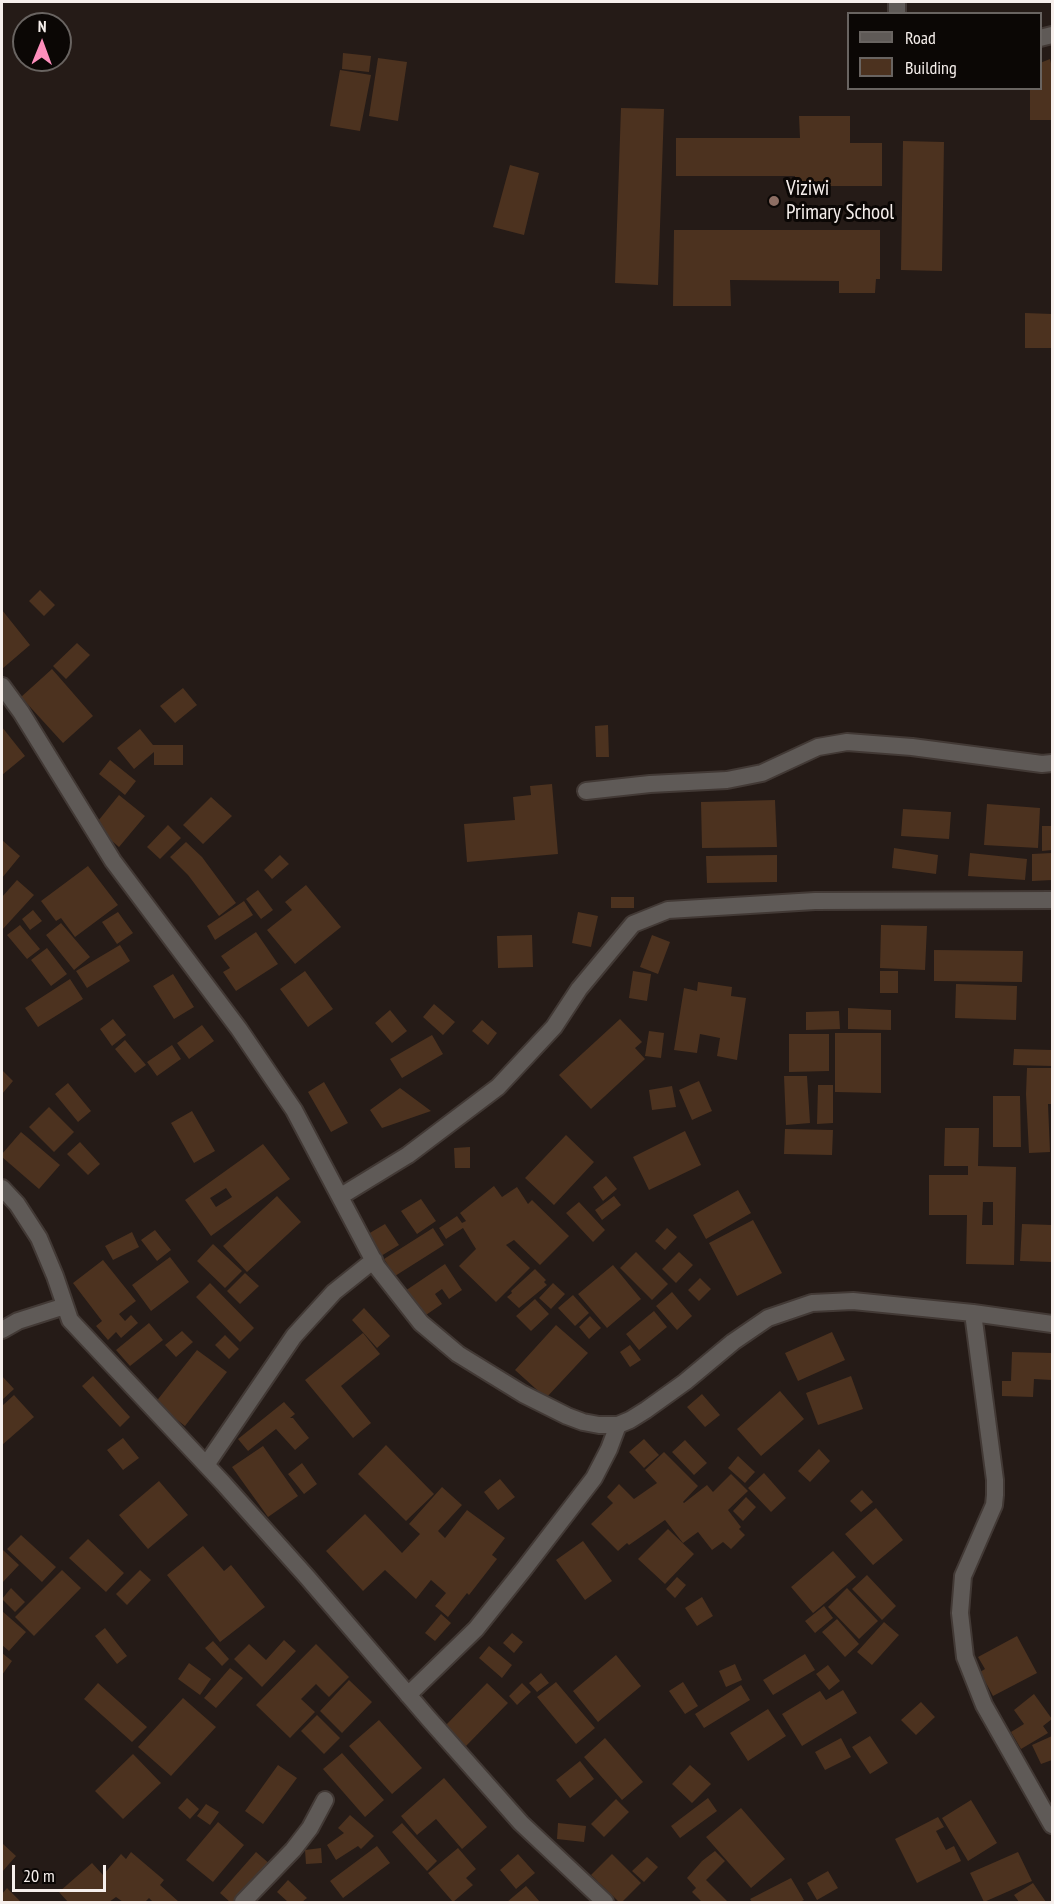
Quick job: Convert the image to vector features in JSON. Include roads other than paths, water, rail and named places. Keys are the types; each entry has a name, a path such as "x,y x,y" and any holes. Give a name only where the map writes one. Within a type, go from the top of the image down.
{"street":[{"path":"2,686 21,712 113,861 239,1029 294,1110 374,1260 421,1323 458,1354 523,1394 567,1416 599,1425 618,1425 646,1410 685,1382 733,1342 768,1318 812,1303 853,1301 1053,1324"},
{"path":"586,791 650,784 727,780 762,773 818,747 847,742 912,747 1032,763 1053,763"},
{"path":"341,1196 408,1155 498,1087 554,1027 579,989 633,924 668,910 815,901 1053,900"},
{"path":"2,1188 17,1204 39,1238 70,1320 308,1576 408,1695 521,1823 605,1902"},
{"path":"206,1465 294,1336 311,1315 334,1292 374,1260"},
{"path":"2,1330 18,1321 65,1306"},
{"path":"973,1313 995,1495 994,1505 963,1576 960,1613 965,1657 984,1706 1053,1825"},
{"path":"408,1695 476,1629 524,1569 594,1478 618,1425"},
{"path":"243,1902 304,1836 325,1800"}],"place":[{"name":"Viziwi Primary School","path":"774,201"}]}
